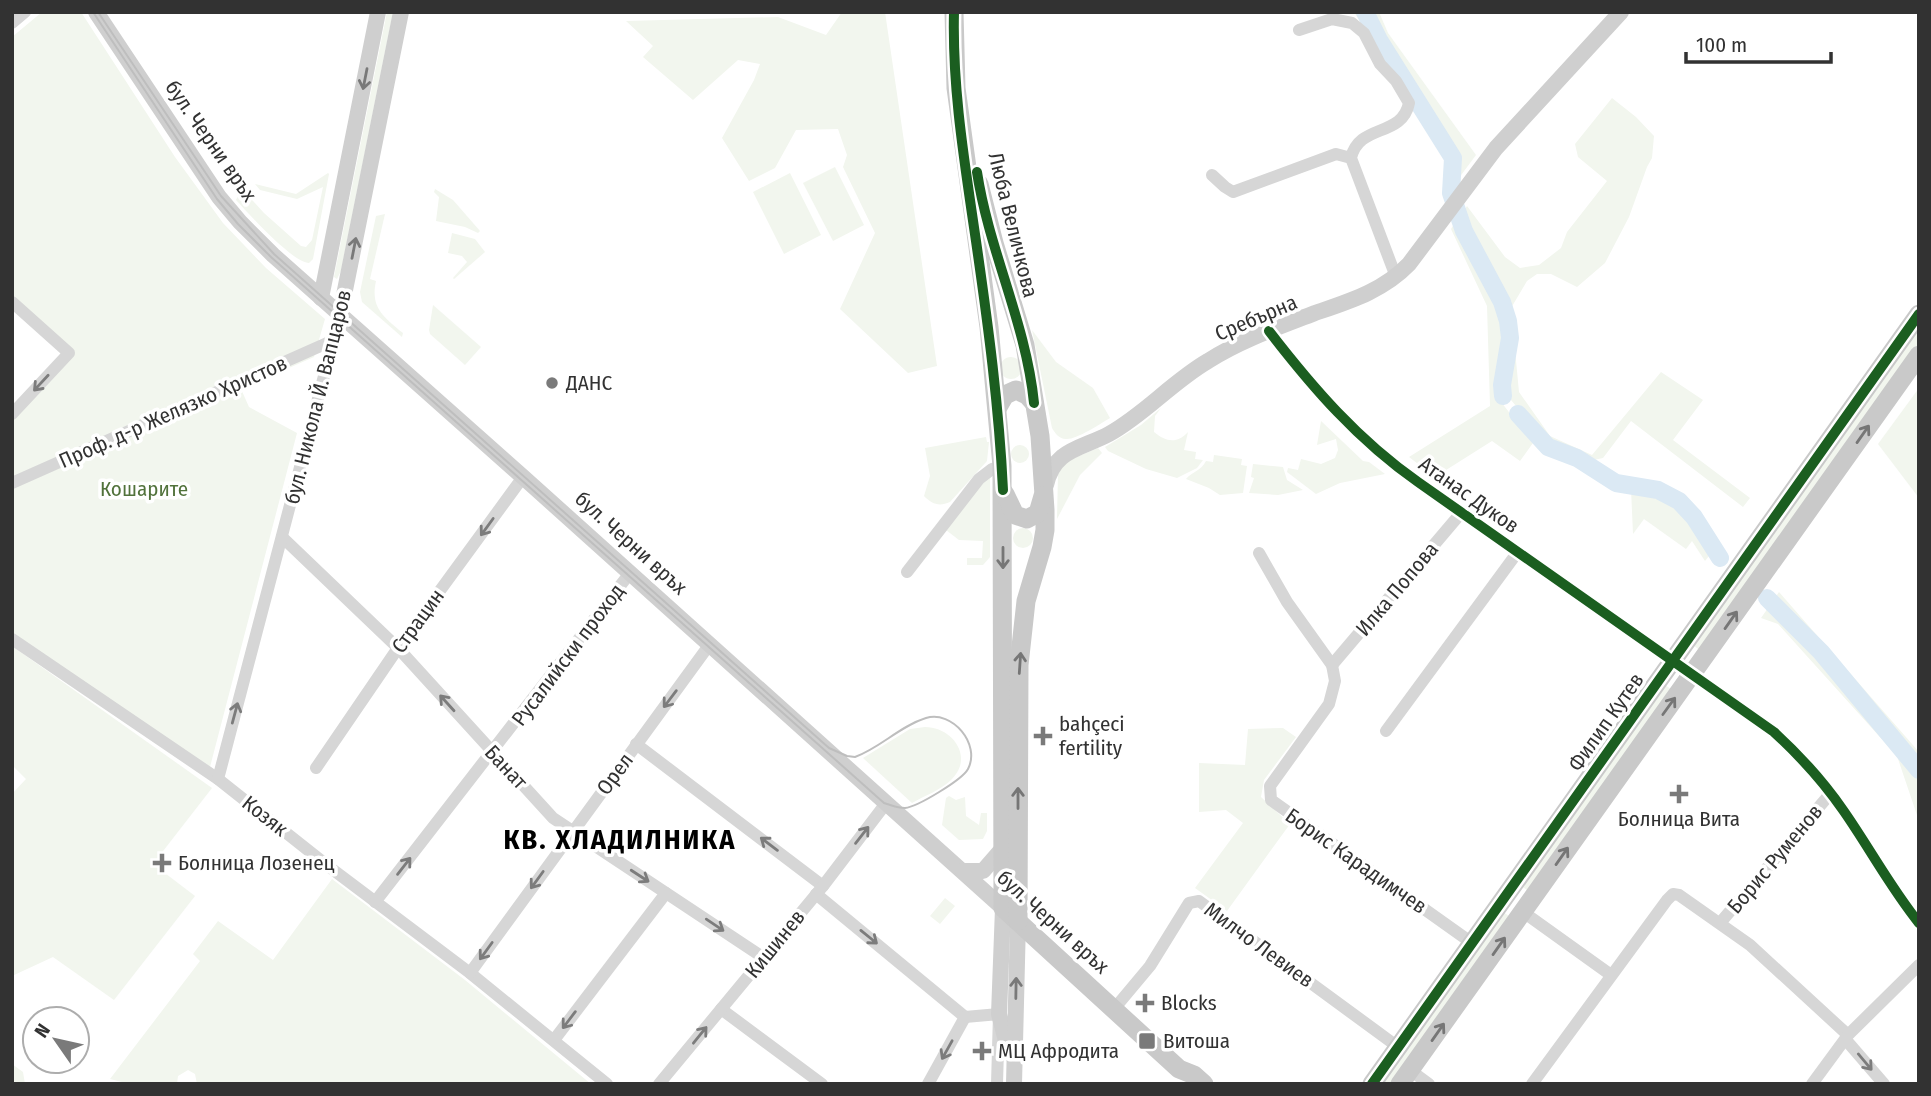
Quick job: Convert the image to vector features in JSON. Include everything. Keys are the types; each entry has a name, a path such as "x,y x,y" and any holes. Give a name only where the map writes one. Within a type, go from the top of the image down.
{"main road":[{"name":"бул. Черни връх","path":"96,12 219,197 273,256 887,802 1114,1009 1182,1077 1194,1075 1204,1084"},
{"name":"бул. Никола Й. Вапцаров","path":"321,298 378,12"},
{"name":"бул. Никола Й. Вапцаров","path":"340,315 401,12"},
{"name":"Люба Величкова","path":"954,12 956,88 989,327 1002,466"},
{"name":"Люба Величкова","path":"964,12 965,55 978,180 1025,345 1040,436 1044,493"},
{"name":"Сребърна","path":"1010,914 1019,665 1026,601 1045,530 1044,493 1051,467 1070,451 1108,434 1134,418 1207,361 1269,331 1368,293 1396,277 1513,127 1621,12"},
{"name":"Филип Кутев","path":"1372,1084 1919,314"},
{"name":"Филип Кутев","path":"1405,1077 1919,355"},
{"path":"998,407 1004,395 1016,390 1027,395 1034,403"},
{"path":"1040,436 1053,448 1070,451"},
{"path":"1002,466 1003,848 1010,914 1014,1084"},
{"path":"1003,490 1013,513 1021,519 1038,513 1044,493"},
{"path":"963,871 983,871 1003,848"},
{"path":"1010,914 999,1014 1006,1041 1014,1056"}],"street":[{"path":"12,23 25,12"},
{"path":"1299,30 1332,19 1352,23 1364,33 1380,64 1396,81 1409,103 1406,114 1397,123 1367,136 1354,146 1351,158 1396,277"},
{"path":"1212,175 1233,192 1336,154 1351,158"},
{"path":"12,302 69,353 12,414"},
{"name":"бул. Никола Й. Вапцаров","path":"218,779 340,315"},
{"name":"Атанас Дуков","path":"1269,331 1341,419 1373,449 1691,675"},
{"name":"Проф. д-р Желязко Христов","path":"12,483 334,340"},
{"path":"906,572 979,479 992,469 1002,466"},
{"name":"Страцин","path":"316,768 398,648 523,477"},
{"name":"Илка Попова","path":"1332,666 1461,513"},
{"name":"Банат","path":"282,537 398,648 553,818 764,958"},
{"path":"1259,553 1287,602 1332,666"},
{"path":"1386,731 1517,553"},
{"name":"Русалийски проход","path":"375,902 630,573"},
{"name":"Козяк","path":"12,639 218,779 470,973 607,1084"},
{"name":"Орел","path":"470,973 710,644"},
{"name":"Борис Карадимчев","path":"1332,666 1334,691 1329,704 1270,786 1271,800 1472,943"},
{"name":"Борис Руменов","path":"1691,675 1774,732 1795,751 1842,809 1897,897 1919,923"},
{"path":"636,744 820,890 965,1017 999,1014 997,1084"},
{"name":"Борис Руменов","path":"1830,794 1720,923 1750,945 1847,1037 1884,1084"},
{"name":"Кишинев","path":"659,1084 820,890 887,802"},
{"path":"554,1040 666,893"},
{"path":"1532,1084 1674,894 1720,923"},
{"name":"Милчо Левиев","path":"1114,1009 1150,966 1189,903 1199,901 1398,1047"},
{"path":"1523,912 1611,975"},
{"path":"1812,1084 1847,1037 1919,965"},
{"path":"721,1009 822,1084"},
{"path":"928,1084 965,1017"},
{"path":"1405,1077 1429,1084"}],"green space":[{"name":"Кошарите","path":"42,12 81,12 175,157 223,223 266,268 325,319 314,357 241,389 249,407 297,433 210,767 12,635 12,419 73,354 12,299 12,37"},
{"path":"387,12 393,12 341,271 337,279 334,277"},
{"path":"842,12 885,12 937,366 908,373 840,309 875,233 843,167 847,155 838,129 796,130 775,168 749,181 722,138 760,64 738,60 693,100 643,57 653,46 626,21 778,17 826,35"},
{"path":"1354,12 1379,12 1388,33 1476,155 1447,194 1447,155"},
{"path":"1612,98 1654,136 1652,158 1629,217 1605,263 1577,287 1551,274 1537,274 1527,281 1511,308 1519,392 1550,436 1592,455 1661,372 1703,400 1673,440 1750,498 1743,507 1631,421 1603,458 1589,461 1547,443 1506,394 1504,381 1512,339 1510,316 1501,290 1462,214 1467,206 1505,257 1520,268 1539,265 1561,248 1567,232 1607,181 1578,157 1575,144"},
{"path":"835,167 864,225 833,241 803,183"},
{"path":"328,173 313,259 309,263 282,246 236,200 239,194 245,192 264,213 301,246 306,247 312,240 323,187 297,199 260,190 255,184 296,194"},
{"path":"790,173 821,235 784,254 753,192"},
{"path":"435,189 453,200 480,231 478,233 465,227 436,221 439,197 434,192"},
{"path":"385,214 370,279 376,281 375,298 380,311 403,333 402,337 362,302 360,292 376,216"},
{"path":"1456,221 1499,310 1504,335 1495,384 1498,398 1533,443 1520,461 1492,441 1435,477 1409,457 1490,406 1487,306 1451,229"},
{"path":"452,233 475,239 485,252 454,279 467,262 462,256 448,253"},
{"path":"433,305 481,347 465,365 430,334"},
{"path":"1919,329 1919,348 1702,652 1693,645"},
{"path":"1032,330 1056,362 1093,388 1110,418 1070,439 1056,434 1052,428"},
{"path":"1011,357 1021,364 1022,368 1015,378 1011,379 1001,372 1000,368 1007,358"},
{"path":"1919,388 1919,498 1878,444"},
{"path":"1161,408 1155,416 1154,432 1163,438 1176,440 1188,432 1184,450 1196,452 1195,459 1203,460 1197,468 1177,478 1146,469 1108,451 1105,447 1141,425"},
{"path":"1321,421 1363,461 1369,462 1385,474 1340,483 1316,494 1287,472 1288,468 1298,470 1301,459 1321,464 1335,458 1338,450 1336,439 1317,445"},
{"path":"986,437 989,442 987,461 950,502 936,504 924,496 930,476 925,448"},
{"path":"1020,445 1026,448 1029,454 1026,460 1020,463 1014,460 1011,454 1014,448"},
{"path":"1098,448 1102,453 1080,475 1057,519 1058,473 1065,462"},
{"path":"1214,455 1242,459 1241,465 1247,466 1243,493 1220,495 1186,479 1206,461 1213,462"},
{"path":"1253,464 1283,467 1287,480 1303,490 1278,495 1249,493 1254,478 1251,477"},
{"path":"990,473 990,557 983,565 967,565 967,558 982,558 983,541 959,540 946,530"},
{"path":"1631,489 1660,495 1680,508 1697,527 1712,552 1705,561 1692,541 1686,549 1644,519 1633,534"},
{"path":"1023,528 1030,531 1033,538 1030,545 1023,548 1016,545 1013,538 1016,531"},
{"path":"1779,592 1919,752 1919,821 1897,756 1778,624 1761,618"},
{"path":"12,646 212,788 153,864 195,896 114,1000 53,957 12,976 12,794 26,779 12,765"},
{"path":"1665,685 1674,691 1530,892 1521,886"},
{"path":"935,728 951,738 957,745 961,762 958,771 947,784 912,803 863,758 910,729"},
{"path":"1283,728 1296,737 1264,780 1261,797 1290,824 1227,911 1195,888 1243,823 1226,810 1199,812 1199,763 1245,765 1248,729"},
{"path":"949,796 956,800 965,797 966,816 979,825 981,813 987,813 987,831 983,839 959,840 942,825 946,798"},
{"path":"332,879 465,980 591,1084 197,1084 195,1074 188,1070 178,1076 177,1084 130,1084 110,1079 200,961 193,954 218,921 273,960"},
{"path":"945,898 955,906 940,924 930,916"},
{"path":"1503,912 1512,918 1394,1084 1381,1084"},
{"path":"12,1064 21,1071 25,1084 12,1084"}],"waterway":[{"path":"1365,12 1379,40 1453,158 1451,193 1464,231 1502,302 1508,321 1510,338 1502,385 1503,396"},
{"path":"1518,414 1548,447 1577,458 1616,483 1658,490 1679,501 1694,517 1720,558"},
{"path":"1767,598 1821,652 1919,770"}],"tram line":[{"path":"93,12 217,199 238,224 271,257 884,803 902,808 911,806 939,792 964,774 971,759 967,740 954,724 936,717 917,722 855,757 829,748 274,254 221,196 98,12"}],"cycle path":[{"path":"954,12 957,98 985,303 1003,490"},
{"path":"977,172 990,230 1023,344 1034,403"},
{"path":"1372,1084 1919,314"},
{"path":"1269,331 1302,373 1338,412 1396,466 1774,732 1835,799 1919,923"}],"place":[{"name":"ДАНС","path":"552,383"},
{"name":"bahçeci fertility","path":"1043,736"},
{"name":"Болница Вита","path":"1679,794"},
{"name":"Болница Лозенец","path":"162,863"},
{"name":"Blocks","path":"1145,1003"},
{"name":"Витоша","path":"1147,1041"},
{"name":"МЦ Афродита","path":"982,1051"}],"district":[{"name":"КВ. ХЛАДИЛНИКА","path":"620,839"}]}
